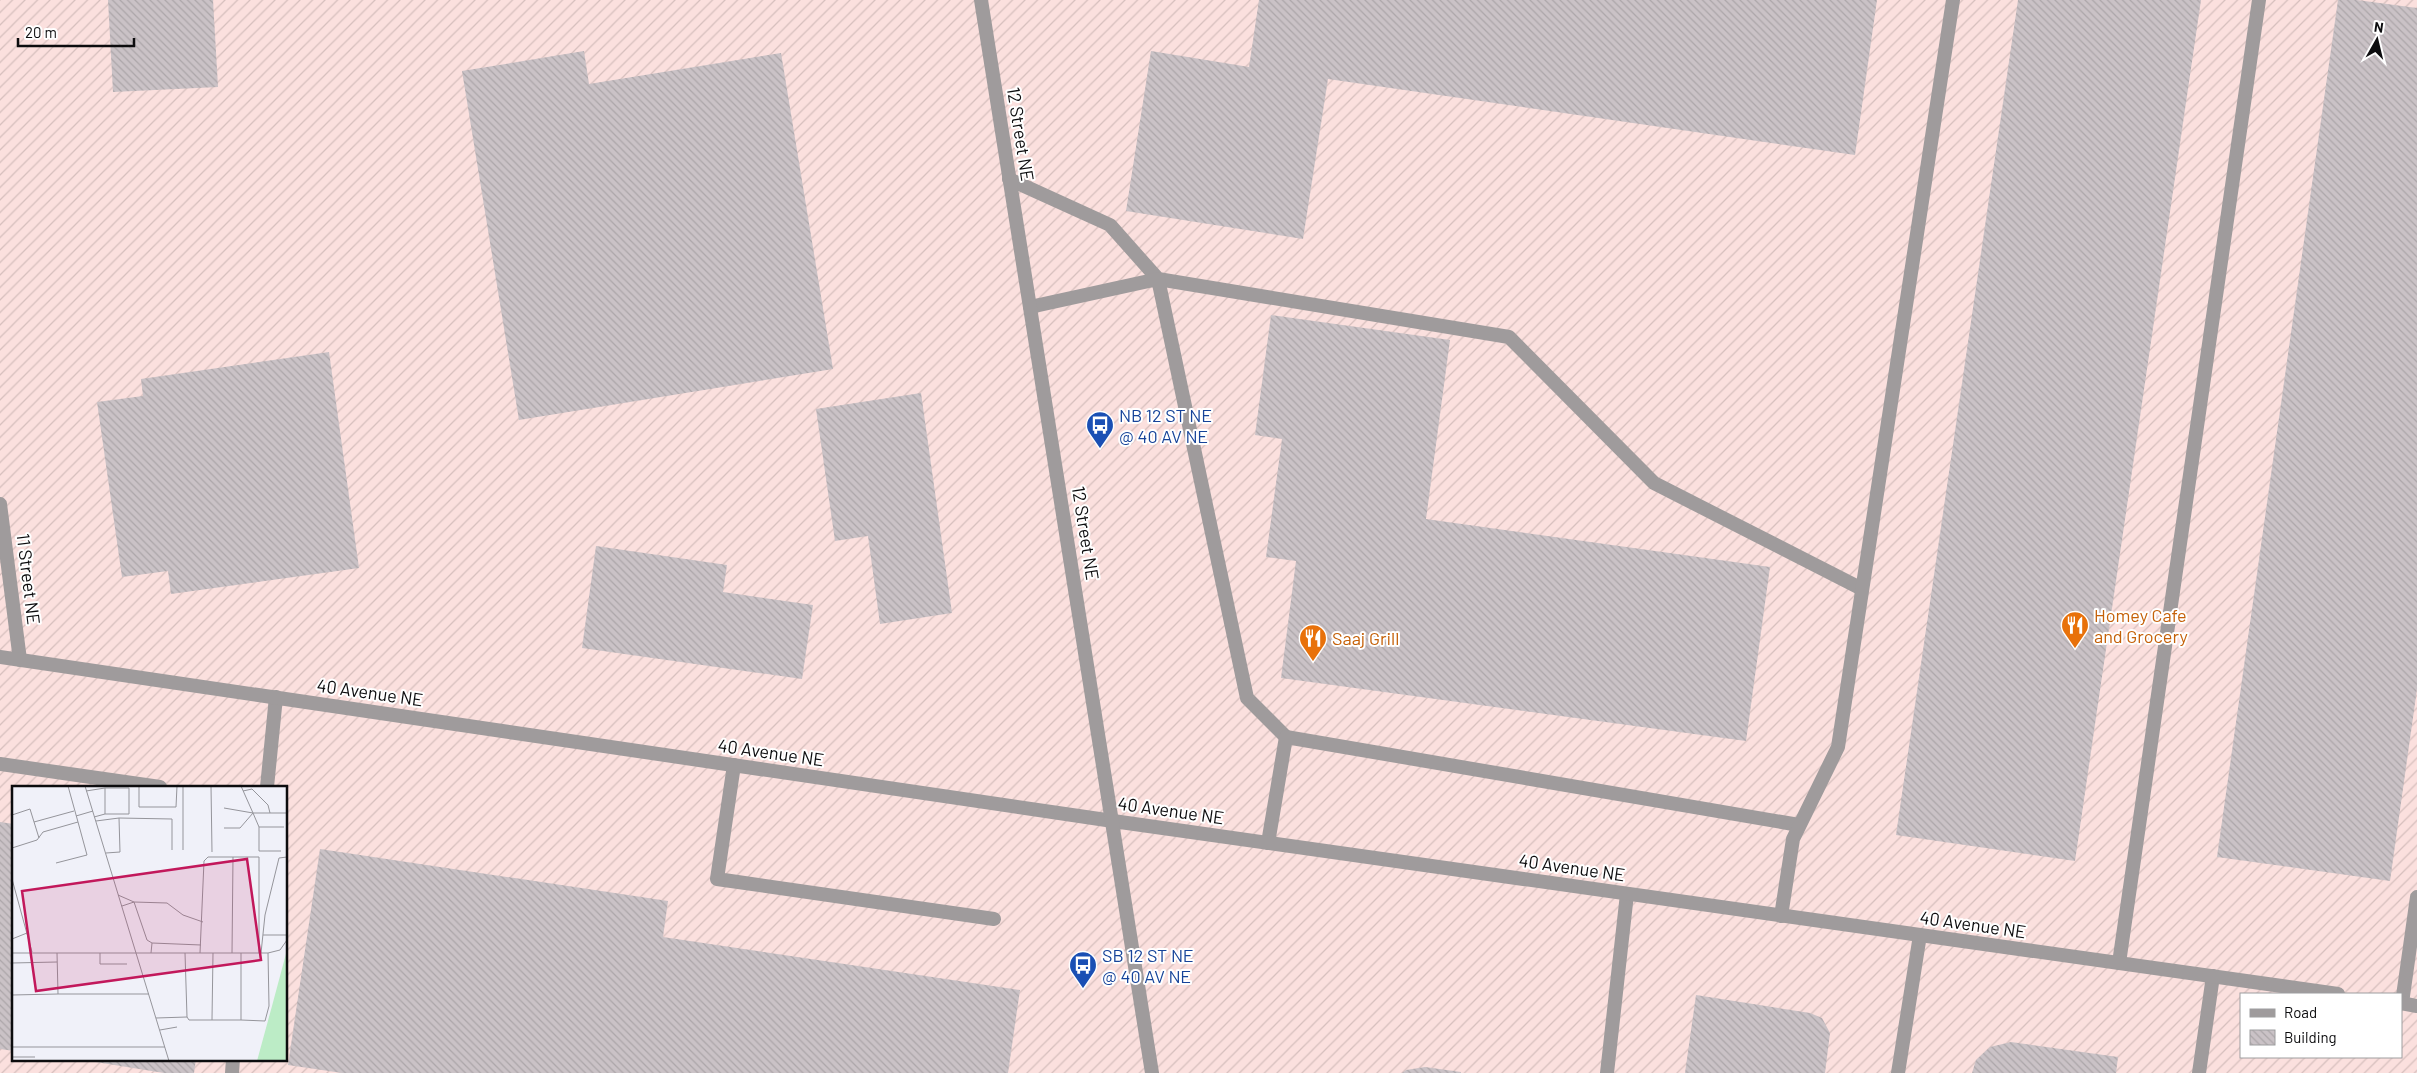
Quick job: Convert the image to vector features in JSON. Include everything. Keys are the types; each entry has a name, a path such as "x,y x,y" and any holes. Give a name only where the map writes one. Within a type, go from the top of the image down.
{"street":[{"name":"12 Street NE","path":"981,0 1152,1073"},
{"path":"1781,916 1793,839 1838,747 1953,0"},
{"path":"2119,963 2258,0"},
{"path":"1009,179 1110,225 1158,279 1247,698 1286,737 1799,825"},
{"path":"1030,307 1158,279 1510,337 1654,483 1862,589"},
{"name":"11 Street NE","path":"0,504 20,660"},
{"name":"40 Avenue NE","path":"0,657 1113,821 2331,993"},
{"path":"267,786 276,698"},
{"path":"1268,843 1286,737"},
{"path":"0,764 153,786"},
{"path":"734,765 717,879 994,919"},
{"path":"1607,1073 1627,894"},
{"path":"2402,996 2417,897"},
{"path":"1898,1073 1920,935"},
{"path":"2199,1073 2213,976"},
{"path":"2402,1003 2417,1006"},
{"path":"232,1073 233,1060"}],"shaded area":[{"path":"0,0 2417,0 2417,1073 0,1073"}],"building":[{"path":"108,0 213,0 218,87 113,92"},
{"path":"1259,0 1877,0 1855,155 1328,79 1303,239 1126,211 1151,51 1249,67"},
{"path":"2018,0 2201,0 2075,861 1896,835"},
{"path":"2338,0 2357,0 2417,8 2417,689 2390,881 2217,857"},
{"path":"584,51 589,84 781,53 833,369 519,420 462,71"},
{"path":"1271,315 1450,340 1426,519 1770,567 1746,741 1281,678 1296,561 1266,557 1282,439 1255,435"},
{"path":"329,352 359,568 171,594 168,571 122,577 97,402 143,396 141,379"},
{"path":"921,393 952,613 880,624 868,536 835,541 816,409"},
{"path":"596,546 727,565 723,592 813,605 802,679 582,648"},
{"path":"0,822 12,824 12,1051 0,1049"},
{"path":"320,849 668,901 663,937 1020,990 1008,1073 342,1073 288,1065"},
{"path":"1696,995 1810,1013 1822,1018 1830,1033 1825,1073 1685,1073"},
{"path":"2011,1042 2118,1057 2116,1073 1972,1073 1976,1060 1990,1047"},
{"path":"83,1060 196,1060 194,1073 164,1073"},
{"path":"1425,1067 1461,1073 1402,1073 1406,1070"}],"place":[{"name":"NB 12 ST NE @ 40 AV NE","path":"1100,449"},
{"name":"Homey Cafe and Grocery","path":"2075,649"},
{"name":"Saaj Grill","path":"1313,662"},
{"name":"SB 12 ST NE @ 40 AV NE","path":"1083,989"}]}
